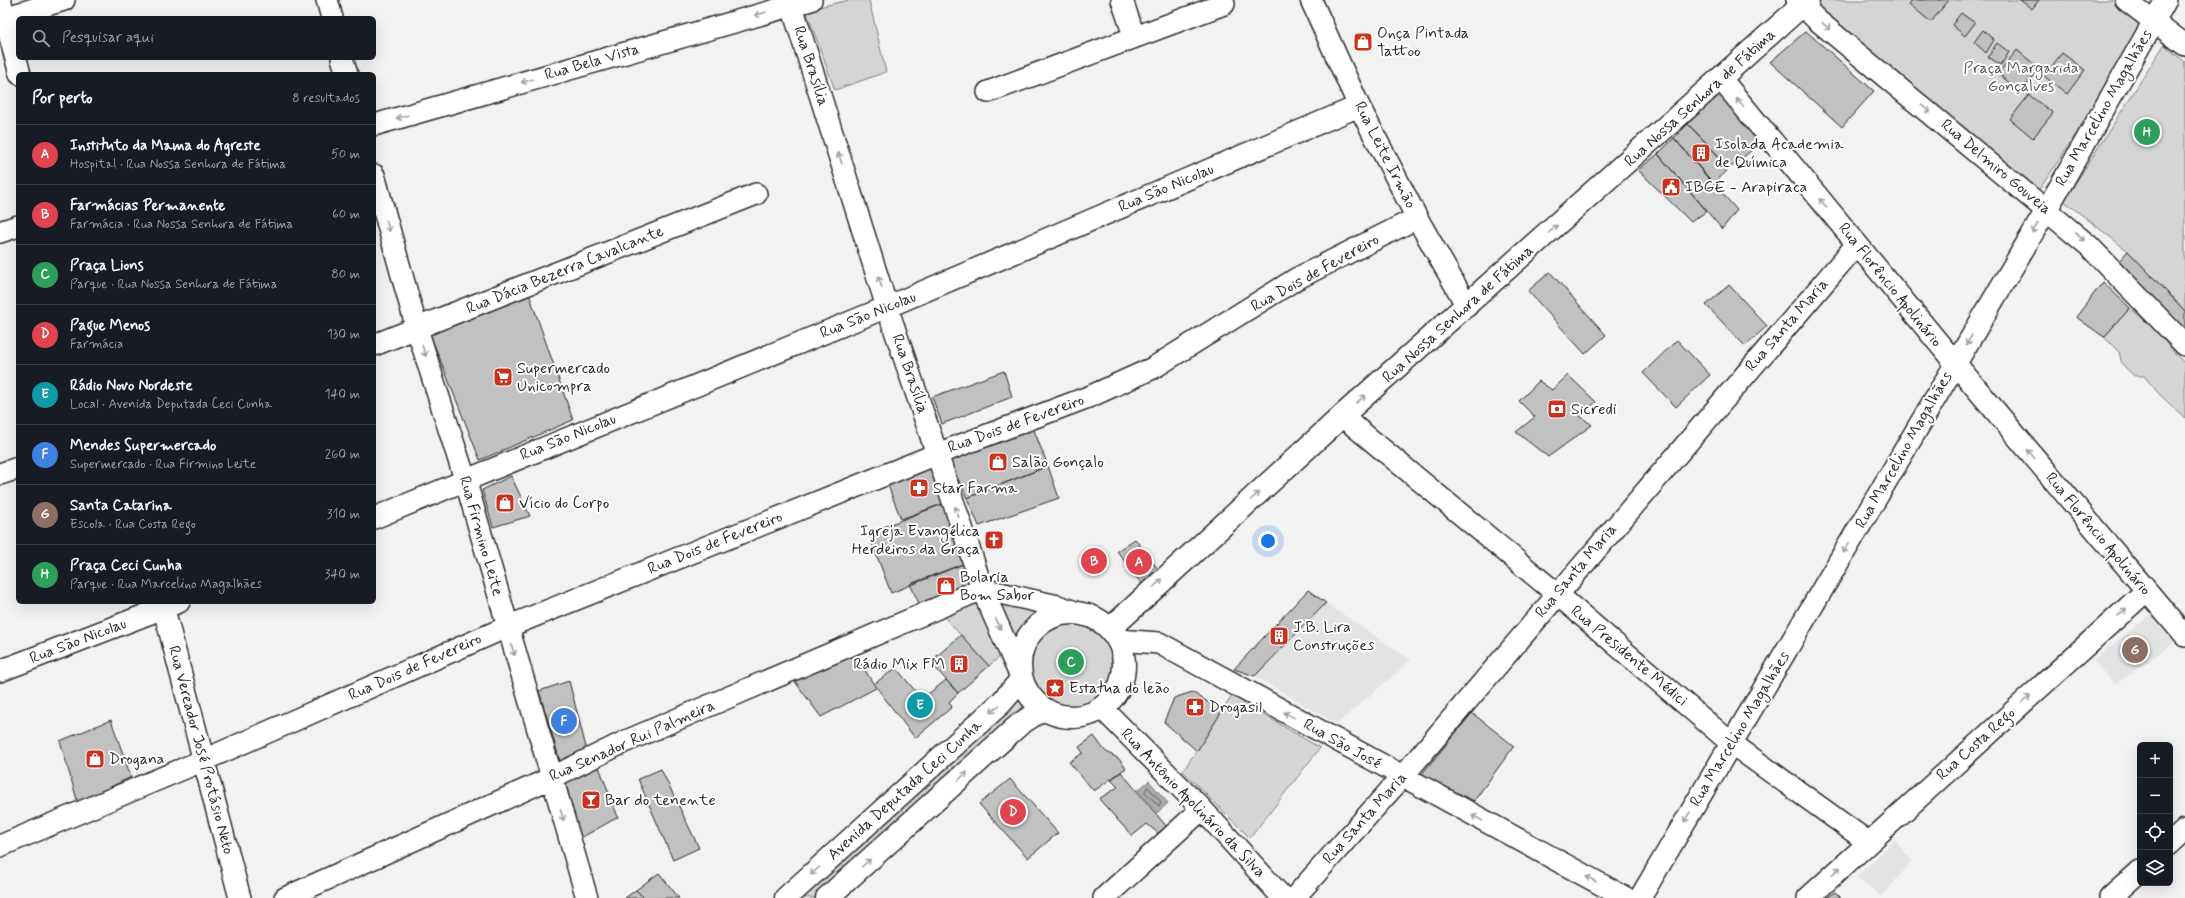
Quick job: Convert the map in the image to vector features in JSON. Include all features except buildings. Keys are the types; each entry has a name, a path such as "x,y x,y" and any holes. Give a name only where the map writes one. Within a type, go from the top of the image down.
{"main road":[{"name":"Rua Nossa Senhora de Fátima","path":"1114,635 1135,605 1342,416 1721,79 1802,2"},
{"path":"1063,614 1084,615 1100,621 1114,635 1124,669 1121,684 1102,708 1083,716 1063,717 1043,709 1026,692 1021,678 1020,654 1029,636 1044,621 1063,614"},
{"name":"Avenida Deputada Ceci Cunha","path":"786,898 1001,703 1021,678"},
{"name":"Avenida Deputada Ceci Cunha","path":"827,898 1020,724 1043,709"}],"street":[{"path":"19,72 2,12 64,0"},
{"path":"327,0 331,16"},
{"path":"1122,0 1134,36"},
{"name":"Rua Leite Irmão","path":"1312,0 1359,106 1417,218 1467,306"},
{"path":"2126,0 2185,45"},
{"name":"Rua Marcelino Magalhães","path":"1640,898 1954,364 2047,209 2166,0"},
{"name":"Rua Bela Vista","path":"376,124 798,2"},
{"name":"Rua Brasília","path":"798,2 887,307 982,588 1021,678"},
{"name":"Rua Delmiro Gouveia","path":"1802,2 2089,246 2185,345"},
{"path":"988,92 1134,36 1224,4"},
{"path":"343,60 346,72"},
{"name":"Rua Florêncio Apolinário","path":"1721,79 1954,364 2185,636"},
{"name":"Rua São Nicolau","path":"376,517 465,479 887,307 1359,106"},
{"name":"Rua Firmino Leite","path":"376,182 417,329 465,479 587,898"},
{"name":"Rua Dácia Bezerra Cavalcante","path":"376,344 756,194"},
{"name":"Rua Dois de Fevereiro","path":"0,846 204,760 507,627 937,454 1090,396 1153,368 1296,279 1417,218"},
{"path":"0,232 16,227"},
{"name":"Rua Santa Maria","path":"1294,898 1402,777 1556,594 1857,244"},
{"name":"Rua Presidente Médici","path":"1342,416 1556,594 1731,743 1868,842"},
{"path":"0,474 16,469"},
{"path":"982,588 1058,606 1084,615"},
{"name":"Rua Senador Rui Palmeira","path":"285,898 551,778 624,742 982,588"},
{"name":"Rua Costa Rego","path":"1808,898 2146,591"},
{"name":"Rua São Nicolau","path":"0,671 168,604"},
{"name":"Rua Vereador José Protásio Neto","path":"168,604 204,760 240,898"},
{"path":"1135,605 1131,620 1132,628 1141,635 1158,643"},
{"name":"Rua São José","path":"1114,635 1158,643 1626,898"},
{"name":"Rua Antônio Apolinário da Silva","path":"1102,708 1202,809 1283,898"},
{"path":"1104,898 1202,809"},
{"path":"2173,841 2185,830"},
{"path":"2110,898 2137,874"}],"shaded area":[{"path":"1326,603 1411,660 1337,724 1255,676"},
{"path":"2154,612 2178,640 2115,685 2093,660"},
{"path":"1895,840 1912,861 1882,896 1856,877"}],"green space":[{"path":"849,0 869,0 886,72 835,90 806,10"},
{"name":"Praça Margarida Gonçalves","path":"1818,0 2125,0 2151,21 2039,190 1813,4"},
{"path":"2164,45 2185,62 2185,311 2128,251 2064,201"},
{"path":"2130,308 2149,324 2185,364 2185,418 2160,395 2144,376 2134,376 2122,364 2119,352 2104,337"},
{"path":"982,589 1084,615 1100,621 1110,629 1117,640 1124,669 1121,684 1102,708 1083,716 1063,717 1043,709 827,898 782,898 1021,680 1008,649 989,666 936,608"},
{"path":"1232,696 1320,748 1250,838 1183,771"}],"water":[{"path":"1149,781 1168,803 1157,813 1138,790"}],"place":[{"name":"Onça Pintada Tattoo","path":"1363,42"},
{"name":"Praça Ceci Cunha","path":"2147,132"},
{"name":"Isolada Academia de Química","path":"1701,153"},
{"name":"IBGE - Arapiraca","path":"1671,187"},
{"name":"Supermercado Unicompra","path":"503,377"},
{"name":"Sicredi","path":"1557,409"},
{"name":"Salão Gonçalo","path":"998,462"},
{"name":"Star Farma","path":"919,488"},
{"name":"Vício do Corpo","path":"505,503"},
{"name":"Igreja Evangélica Herdeiros da Graça","path":"994,540"},
{"name":"Farmácias Permanente","path":"1094,561"},
{"name":"Instituto da Mama do Agreste","path":"1139,562"},
{"name":"Bolaria Bom Sabor","path":"946,586"},
{"name":"J.B. Lira Construções","path":"1279,636"},
{"name":"Santa Catarina","path":"2135,650"},
{"name":"Praça Lions","path":"1071,662"},
{"name":"Rádio Mix FM","path":"959,664"},
{"name":"Estatua do leão","path":"1055,688"},
{"name":"Rádio Novo Nordeste","path":"920,705"},
{"name":"Drogasil","path":"1195,707"},
{"name":"Mendes Supermercado","path":"564,721"},
{"name":"Drogana","path":"95,759"},
{"name":"Bar do tenente","path":"591,800"},
{"name":"Pague Menos","path":"1013,812"}]}
